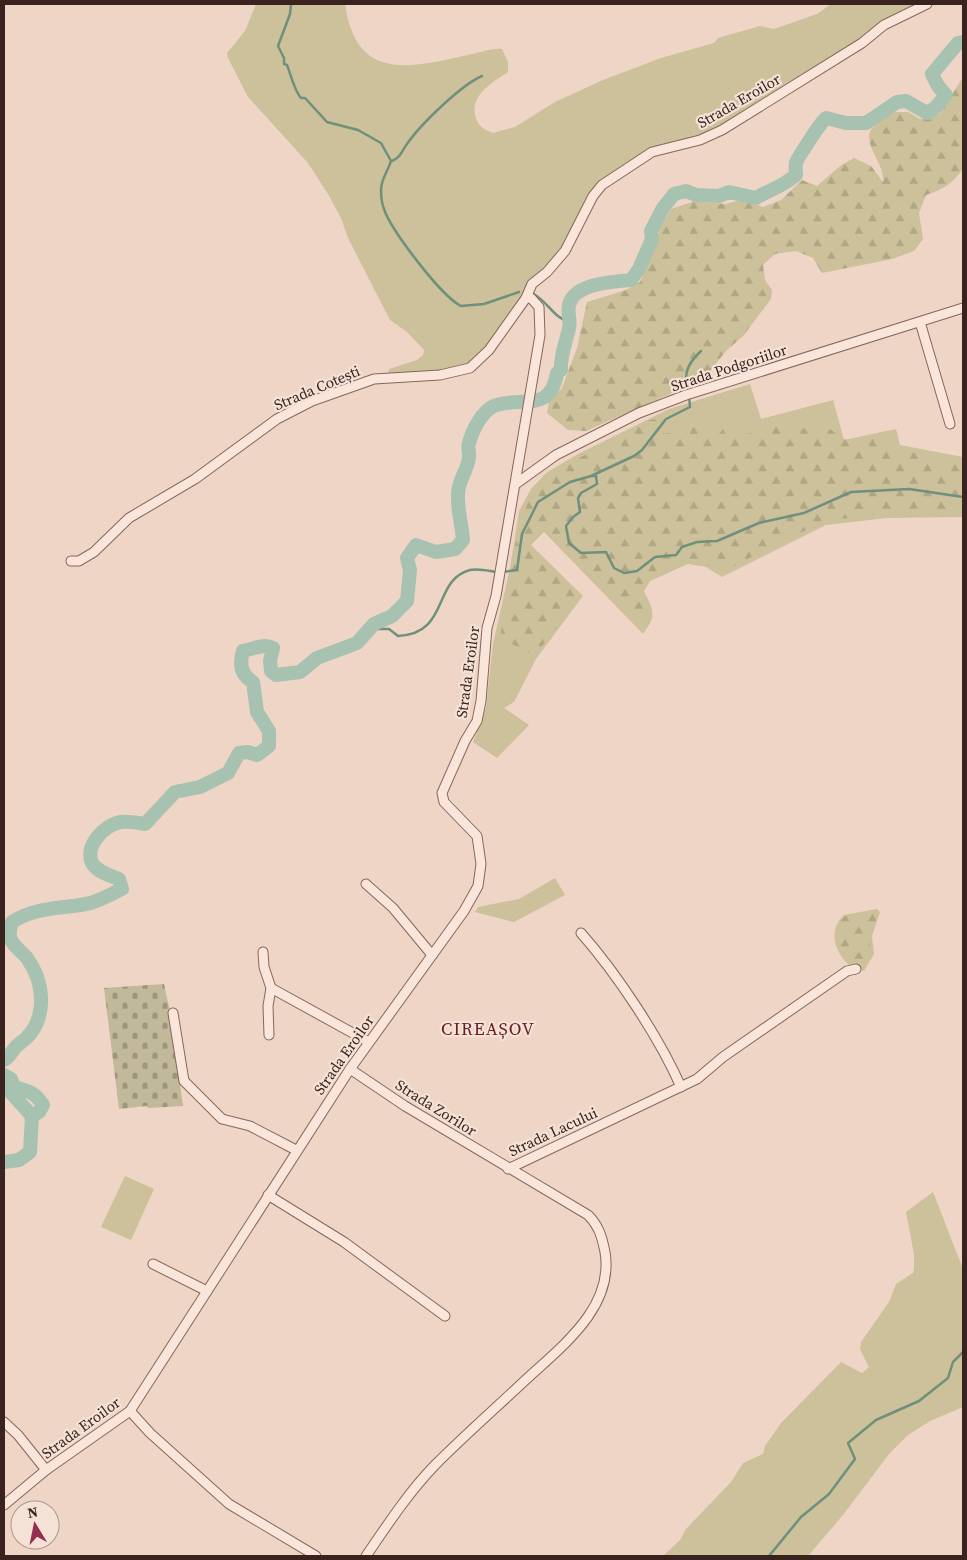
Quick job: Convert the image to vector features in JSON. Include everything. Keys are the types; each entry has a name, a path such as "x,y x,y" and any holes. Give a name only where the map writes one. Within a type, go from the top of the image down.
{"street":[{"name":"Strada Eroilor","path":"4,1505 46,1470 130,1411 296,1150 350,1069 464,911 478,886 481,864 477,836 444,802 442,793 465,741 477,722 481,701 487,628 502,567 517,482 528,398 540,335 539,307 531,298 526,298 532,284 547,272 566,251 593,196 602,186 624,169 652,152 700,140 722,130 862,43 884,25 927,4"},
{"name":"Strada Cotești","path":"71,561 79,561 94,552 129,518 195,479 277,419 312,401 374,379 440,375 470,368 489,350 526,298"},
{"name":"Strada Podgoriilor","path":"517,482 556,455 639,413 686,395 963,308"},
{"path":"920,322 950,424"},
{"path":"366,884 394,908 432,956"},
{"path":"580,933 606,962 664,1053 681,1087"},
{"path":"263,952 264,967 272,988 268,1006 269,1035"},
{"name":"Strada Lacului","path":"508,1169 697,1079 787,1013 847,972 856,969"},
{"path":"272,988 369,1042"},
{"path":"174,1013 184,1081 222,1119 250,1126 296,1150"},
{"name":"Strada Zorilor","path":"350,1069 508,1169"},
{"name":"Strada Lacului","path":"366,1556 406,1496 434,1466 582,1326 600,1294 606,1278 606,1261 602,1238 596,1224 588,1216 508,1169"},
{"path":"268,1195 344,1242 444,1316"},
{"path":"154,1264 207,1291"},
{"path":"130,1411 150,1434 229,1504 316,1556"},
{"path":"4,1422 18,1435 46,1470"}],"green space":[{"path":"256,4 345,4 351,29 361,47 373,58 388,64 425,63 502,49 508,62 508,72 483,90 474,110 478,123 493,133 515,127 555,102 603,80 661,58 714,43 718,38 760,26 774,29 817,14 831,4 920,4 707,135 652,148 619,169 594,189 556,257 489,345 470,364 436,372 388,375 389,369 417,360 423,355 424,350 407,332 390,320 328,194 308,163 248,97 228,58 227,53 245,31"},
{"path":"963,77 963,168 948,185 926,195 919,213 923,239 914,251 892,259 822,273 813,258 796,251 775,254 763,265 765,280 772,290 771,299 743,336 726,351 710,371 691,379 670,394 586,431 568,430 547,413 549,402 562,388 577,348 587,302 626,290 640,282 656,246 659,230 671,209 695,201 725,204 742,200 763,207 781,200 802,180 817,186 840,166 854,158 871,166 883,182 881,169 869,141 869,134 872,128 891,112 908,112 920,119 940,114"},
{"path":"750,384 761,419 833,400 844,440 896,429 900,445 963,457 963,517 887,518 826,525 722,577 706,567 688,564 650,581 644,591 652,609 652,618 643,634 544,532 531,545 583,596 536,659 514,702 504,708 529,725 497,758 473,742 486,708 493,644 510,568 519,511 531,489 546,473 578,454 669,409"},
{"path":"659,419 646,435 653,437 657,434 670,433 684,426 690,426 714,436 720,433 726,425 742,434 757,433 762,427 785,425 799,430 811,426 832,430 837,435 848,440 859,441 879,438 891,449 923,454 941,462 963,463 963,513 883,514 831,520 765,547 750,558 726,570 718,570 705,564 678,562 643,585 641,592 650,611 644,624 640,626 544,530 531,537 528,542 529,548 580,596 537,653 533,655 500,638 517,535 530,496 564,466 650,420"},
{"path":"555,878 565,895 514,922 475,912 478,907 519,899"},
{"path":"877,909 880,912 872,936 874,954 864,971 849,965 840,953 835,940 836,927 844,915"},
{"path":"875,914 877,919 868,952 860,963 854,966 850,964 838,946 836,928 845,916"},
{"path":"164,984 171,1016 183,1106 148,1108 147,1106 119,1109 104,988"},
{"path":"125,1176 154,1189 131,1240 101,1227"},
{"path":"933,1192 963,1269 963,1407 930,1421 908,1435 889,1454 843,1515 808,1556 663,1556 680,1540 686,1529 731,1482 743,1463 763,1454 765,1446 781,1423 841,1362 862,1373 869,1367 860,1349 861,1342 889,1302 896,1284 913,1273 914,1269 914,1254 906,1212"}],"waterway":[{"path":"291,4 290,14 278,46 296,91 327,122 358,130 381,143 391,161 381,186 383,207 396,232 418,262 442,290 461,306 484,304 519,292"},
{"path":"4,1060 28,1036 35,1026 41,1004 38,980 33,969 27,958 11,940 12,922 39,911 91,903 122,889 119,879 101,871 92,863 90,856 93,843 103,831 121,822 145,824 175,792 200,787 228,773 239,753 248,752 257,755 269,746 269,731 257,712 253,682 242,669 243,651 262,646 273,648 270,661 271,671 276,675 300,672 317,658 357,643 374,624 392,616 407,601 410,570 407,558 416,545 436,552 455,549 463,540 458,505 458,489 468,463 468,445 472,433 485,412 494,406 504,403 533,401 541,399 548,394 557,373 561,370 562,354 569,325 569,305 572,298 578,292 595,285 631,280 639,269 652,239 651,231 663,208 674,194 686,191 696,195 719,196 729,192 756,198 796,175 798,160 826,118 846,123 866,123 897,102 906,101 927,113 935,108 946,95 938,86 932,74 958,43 963,42"},
{"path":"392,161 399,156 413,136 442,106 463,88 482,76"},
{"path":"532,293 538,296 559,317 570,322"},
{"path":"687,391 686,374 692,360 701,351"},
{"path":"502,572 517,570 522,534 538,502 570,482 591,476 634,456 642,450 666,419 690,407 689,396"},
{"path":"591,476 596,476 597,484 581,493 578,498 580,512 566,526 569,543 581,553 606,552 614,568 624,573 637,571 655,557 676,555 682,547 697,542 717,541 759,523 804,513 851,492 909,489 963,497"},
{"path":"371,629 389,629 398,636 414,633 426,626 434,617 450,584 458,576 473,569 497,572"},
{"path":"4,1075 11,1079 14,1087 27,1091 37,1097 43,1105 39,1112 32,1116 4,1085"},
{"path":"4,1162 19,1160 30,1152 32,1116"},
{"path":"769,1556 801,1517 829,1494 855,1459 848,1443 876,1420 919,1401 948,1378 953,1362 963,1352"}],"district":[{"name":"CIREAȘOV","path":"488,1029"}]}
